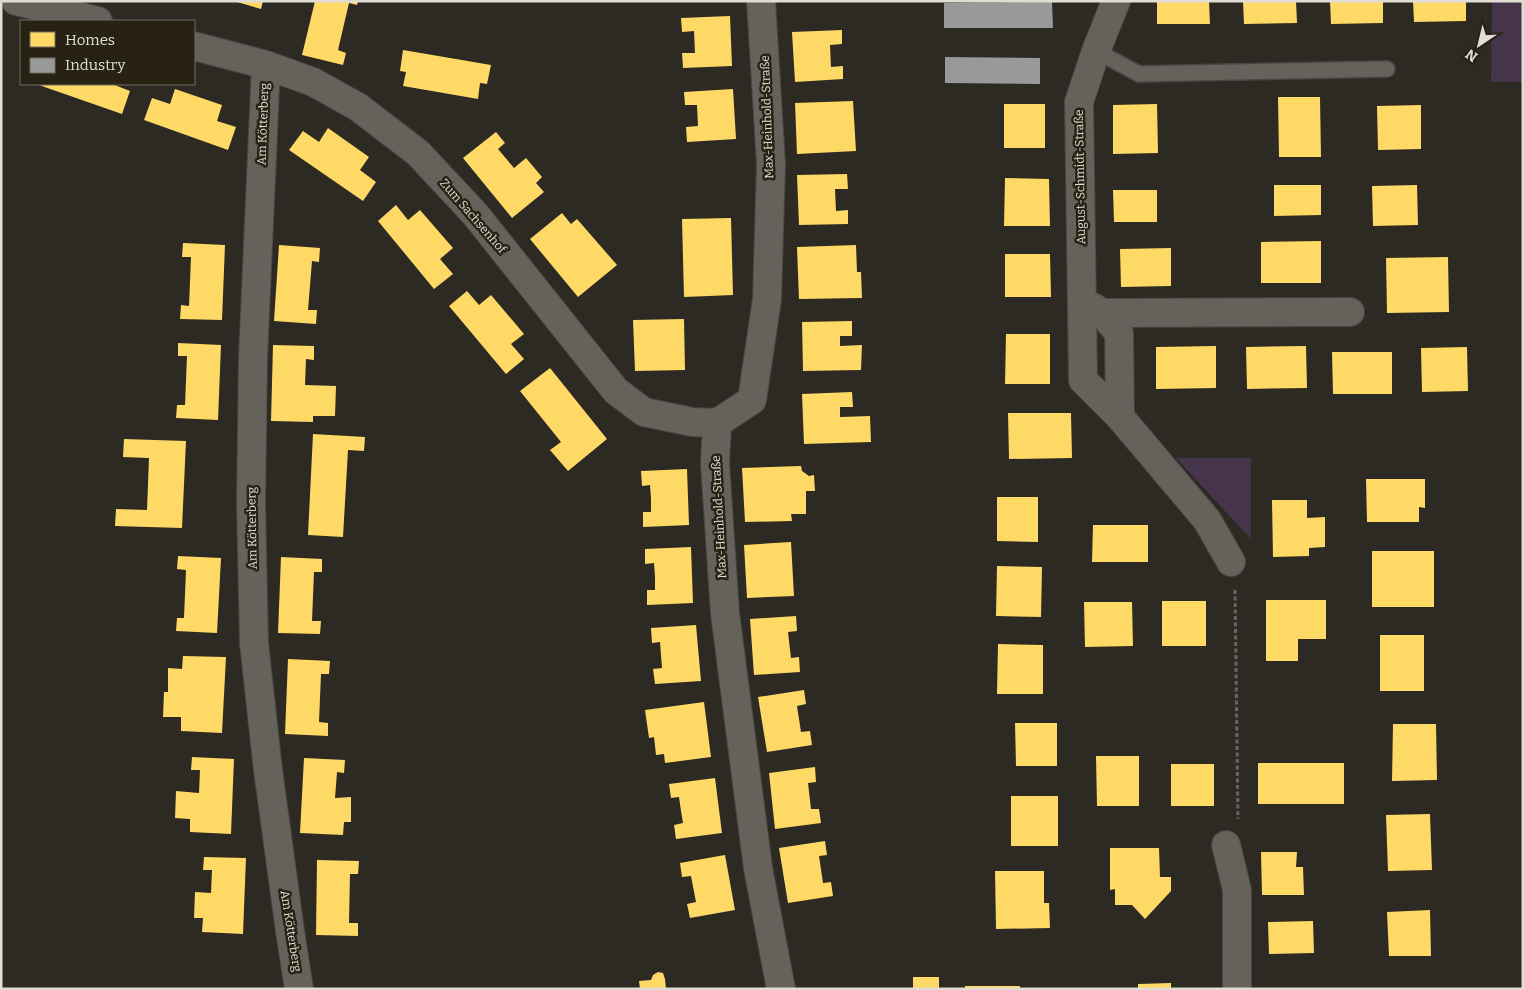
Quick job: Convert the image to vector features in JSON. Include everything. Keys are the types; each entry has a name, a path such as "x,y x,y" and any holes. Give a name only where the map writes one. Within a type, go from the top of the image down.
{"street":[{"path":"16,1 94,20"},
{"name":"Max-Heinhold-Straße","path":"761,1 771,164 767,298 752,400 717,423 715,464 726,623 758,868 781,989"},
{"name":"August-Schmidt-Straße","path":"1116,1 1096,51 1080,102 1092,306 1083,380 1120,417 1207,520 1231,562"},
{"name":"Zum Sachsenhof","path":"195,46 266,65 313,82 358,107 418,153 475,214 616,391 644,412 692,422 717,423"},
{"name":"Am Kötterberg","path":"266,65 253,358 251,503 254,643 268,770 290,931 300,989"},
{"path":"1092,306 1350,312"},
{"path":"1092,306 1119,333 1120,417"},
{"path":"1226,845 1237,890 1237,989"}],"lane":[{"path":"1096,51 1139,74 1387,69"}],"path":[{"path":"1231,562 1235,587 1238,819"}],"shaded area":[{"path":"1492,1 1523,1 1523,82 1491,82"},
{"path":"1176,458 1251,458 1251,539"}],"building: Homes":[{"path":"234,1 263,1 261,9"},
{"path":"315,1 358,1 357,5 349,3 338,50 346,53 343,65 302,55"},
{"path":"1157,1 1209,1 1210,24 1157,24"},
{"path":"1243,1 1296,1 1297,23 1244,24"},
{"path":"1330,1 1383,1 1383,23 1331,24"},
{"path":"1413,1 1466,1 1466,21 1414,22"},
{"path":"730,16 732,66 683,68 682,53 695,53 694,31 682,32 681,18"},
{"path":"842,30 842,44 830,45 831,67 843,66 843,79 795,82 792,32"},
{"path":"403,50 491,65 487,84 480,83 478,99 403,86 406,72 400,71"},
{"path":"39,85 115,85 130,91 122,114"},
{"path":"175,89 222,105 217,121 236,127 228,150 144,120 152,98 170,104"},
{"path":"733,89 736,139 687,142 686,127 698,126 697,105 685,105 684,92"},
{"path":"1278,97 1320,97 1321,157 1279,157"},
{"path":"853,101 856,151 797,154 795,103"},
{"path":"1004,104 1045,104 1045,148 1004,148"},
{"path":"1157,104 1158,153 1113,154 1113,105"},
{"path":"1421,105 1421,149 1378,150 1377,106"},
{"path":"328,128 369,157 360,170 376,182 363,201 289,150 303,131 319,142"},
{"path":"496,132 505,143 498,149 514,168 526,158 542,177 536,183 544,192 512,218 463,158"},
{"path":"847,174 848,189 835,189 836,211 848,210 848,224 799,225 797,175"},
{"path":"1005,178 1049,179 1050,226 1004,226"},
{"path":"1274,185 1321,185 1321,215 1274,216"},
{"path":"1417,185 1418,225 1373,226 1372,186"},
{"path":"1113,190 1157,190 1157,222 1114,222"},
{"path":"396,205 408,220 420,210 453,248 440,259 453,274 434,289 378,221"},
{"path":"562,213 571,224 577,219 617,265 578,297 530,239"},
{"path":"731,218 733,295 684,297 682,219"},
{"path":"1321,241 1321,283 1261,283 1261,242"},
{"path":"183,243 225,245 222,320 180,319 181,305 189,306 191,257 182,257"},
{"path":"279,245 320,248 319,262 312,261 308,310 317,310 316,324 274,321"},
{"path":"856,245 857,272 861,272 862,298 799,299 797,247"},
{"path":"1171,248 1171,286 1121,287 1120,249"},
{"path":"1005,254 1050,254 1051,297 1005,297"},
{"path":"1448,257 1449,312 1387,313 1386,258"},
{"path":"467,291 479,305 491,295 524,334 511,344 524,359 506,374 449,306"},
{"path":"684,319 685,370 635,371 633,320"},
{"path":"852,321 852,336 840,336 840,346 862,345 861,370 803,371 802,322"},
{"path":"1006,334 1050,334 1050,384 1005,384"},
{"path":"178,343 221,345 218,420 176,418 177,405 185,405 187,356 178,356"},
{"path":"273,345 314,346 314,360 306,359 305,385 336,386 335,416 313,416 313,422 271,421"},
{"path":"1216,346 1216,388 1156,389 1156,347"},
{"path":"1306,346 1307,388 1247,389 1246,347"},
{"path":"1467,347 1468,391 1422,392 1421,348"},
{"path":"1332,352 1392,352 1392,394 1333,394"},
{"path":"550,368 607,439 568,471 550,450 561,442 520,391"},
{"path":"852,392 853,407 840,407 840,417 870,416 871,442 804,444 802,394"},
{"path":"1008,413 1071,413 1072,458 1009,459"},
{"path":"313,434 365,437 364,451 348,450 343,537 308,535"},
{"path":"124,439 186,441 182,528 115,526 116,509 147,510 149,458 123,457"},
{"path":"801,466 802,471 809,476 814,475 815,491 806,491 806,514 791,514 792,521 745,522 742,468"},
{"path":"687,469 689,525 643,527 643,512 651,512 651,499 650,485 642,486 641,471"},
{"path":"1366,479 1425,479 1425,508 1419,507 1419,522 1367,522"},
{"path":"997,497 1038,497 1038,542 997,541"},
{"path":"1272,500 1307,500 1307,518 1325,517 1325,547 1309,548 1309,556 1273,557"},
{"path":"1093,525 1148,525 1148,562 1092,562"},
{"path":"791,542 794,596 747,598 744,545"},
{"path":"691,547 693,603 647,605 647,590 655,590 655,577 654,563 645,564 645,549"},
{"path":"1372,551 1434,551 1434,607 1372,607"},
{"path":"178,556 221,558 217,633 176,631 177,618 184,618 186,570 177,569"},
{"path":"281,557 322,559 322,572 314,572 312,621 321,621 320,634 278,633"},
{"path":"997,566 1042,567 1041,617 996,616"},
{"path":"1266,600 1326,600 1326,639 1298,639 1298,661 1266,661"},
{"path":"1162,601 1206,601 1206,646 1162,646"},
{"path":"1084,602 1132,602 1133,646 1085,647"},
{"path":"796,616 797,631 788,632 791,658 799,657 800,672 754,675 750,619"},
{"path":"696,625 701,681 655,684 653,669 662,668 660,642 652,643 651,628"},
{"path":"1380,635 1424,635 1424,691 1380,691"},
{"path":"998,644 1043,645 1043,694 997,694"},
{"path":"183,656 226,657 222,733 181,731 181,717 163,717 164,692 168,692 168,668 182,669"},
{"path":"288,659 330,661 329,674 321,674 319,722 328,723 328,736 285,734"},
{"path":"804,690 806,704 797,706 801,732 810,731 812,745 767,752 758,697"},
{"path":"704,702 711,757 665,763 664,754 656,755 654,737 649,738 645,710"},
{"path":"1015,723 1057,723 1057,766 1016,766"},
{"path":"1393,724 1436,724 1437,780 1392,781"},
{"path":"1096,756 1139,756 1139,806 1097,806"},
{"path":"192,757 234,759 231,834 190,832 190,819 175,818 176,791 199,793 200,770 191,770"},
{"path":"304,758 345,760 344,773 337,772 335,798 351,797 351,822 344,822 343,835 300,833"},
{"path":"1258,763 1344,763 1344,804 1258,804"},
{"path":"1171,764 1214,764 1214,806 1171,806"},
{"path":"815,767 816,782 808,783 811,809 819,809 821,823 775,829 769,773"},
{"path":"715,778 722,833 676,839 674,825 683,823 679,797 671,798 669,784"},
{"path":"1011,796 1058,796 1058,846 1011,846"},
{"path":"1430,814 1432,870 1388,871 1386,815"},
{"path":"825,841 827,855 819,856 823,883 831,882 833,896 788,903 779,848"},
{"path":"1110,848 1159,848 1160,877 1171,877 1171,891 1145,919 1132,905 1115,905 1115,889 1110,890"},
{"path":"1261,852 1297,852 1296,867 1303,867 1304,895 1262,895"},
{"path":"725,855 735,910 690,918 687,904 696,902 691,876 682,877 680,863"},
{"path":"204,857 246,858 243,934 202,932 203,918 194,918 195,892 211,893 212,870 203,870"},
{"path":"317,860 359,861 358,874 350,874 349,923 358,923 358,936 316,935"},
{"path":"995,871 1044,871 1044,903 1049,903 1050,928 996,929"},
{"path":"1430,910 1431,956 1389,956 1387,912"},
{"path":"1313,921 1314,953 1269,954 1268,922"},
{"path":"658,972 663,973 666,989 640,989 639,981 651,980 653,975"},
{"path":"913,977 939,977 939,989 913,989"},
{"path":"1171,983 1171,989 1138,989 1138,984"},
{"path":"965,986 1020,986 1020,989 965,989"}],"building: Industry":[{"path":"1052,2 1053,28 944,28 944,3"},
{"path":"945,57 1040,58 1040,84 945,83"}]}
